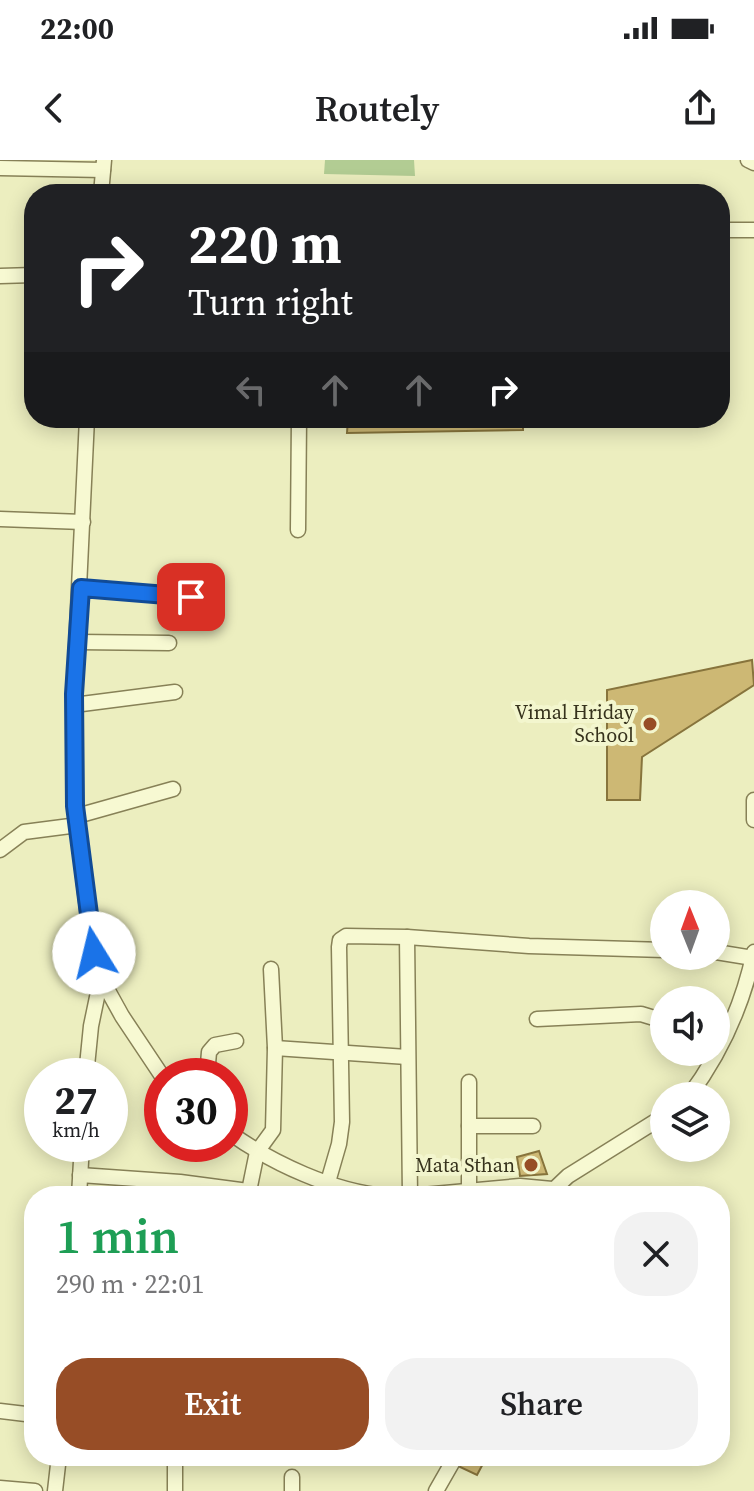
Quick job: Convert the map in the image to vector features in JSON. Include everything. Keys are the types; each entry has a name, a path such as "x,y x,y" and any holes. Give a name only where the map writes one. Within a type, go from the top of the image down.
{"street":[{"path":"748,160 754,163"},
{"path":"0,168 103,165"},
{"path":"730,230 754,230"},
{"path":"0,276 24,275"},
{"path":"87,428 74,705 77,820 88,917 101,978 150,1058"},
{"path":"298,530 299,428"},
{"path":"0,519 83,522"},
{"path":"81,588 191,597"},
{"path":"77,642 169,643"},
{"path":"74,705 175,692"},
{"path":"0,850 24,832 77,820 173,789"},
{"path":"754,800 754,820"},
{"path":"328,1182 341,1133 340,940 353,935 650,950"},
{"path":"407,937 411,1186"},
{"path":"730,953 753,955 741,999 730,1021"},
{"path":"250,1186 257,1152 273,1130 275,1048 271,969"},
{"path":"88,1058 101,978"},
{"path":"537,1019 641,1014 650,1017"},
{"path":"208,1058 215,1045 236,1041"},
{"path":"275,1048 407,1057"},
{"path":"469,1082 469,1186"},
{"path":"557,1186 650,1125"},
{"path":"469,1126 533,1126"},
{"path":"248,1146 337,1186"},
{"path":"79,1186 81,1162"},
{"path":"80,1175 203,1186"},
{"path":"0,1411 24,1414"},
{"path":"55,1491 58,1466"},
{"path":"175,1466 175,1491"},
{"path":"436,1491 450,1466"},
{"path":"0,1488 35,1491"}],"green space":[{"path":"325,160 414,160 415,176 324,174"}],"building":[{"path":"347,428 523,428 523,430 347,433"},
{"name":"Vimal Hriday School","path":"752,660 754,685 642,757 640,800 607,800 607,690"},
{"name":"Mata Sthan","path":"539,1151 547,1174 520,1176 517,1157"},
{"path":"458,1466 482,1466 477,1475"}],"place":[{"name":"Vimal Hriday School","path":"650,724"},
{"name":"Mata Sthan","path":"531,1165"}],"route":[{"path":"94,953 75,806 74,694 81,588 191,597"}]}
